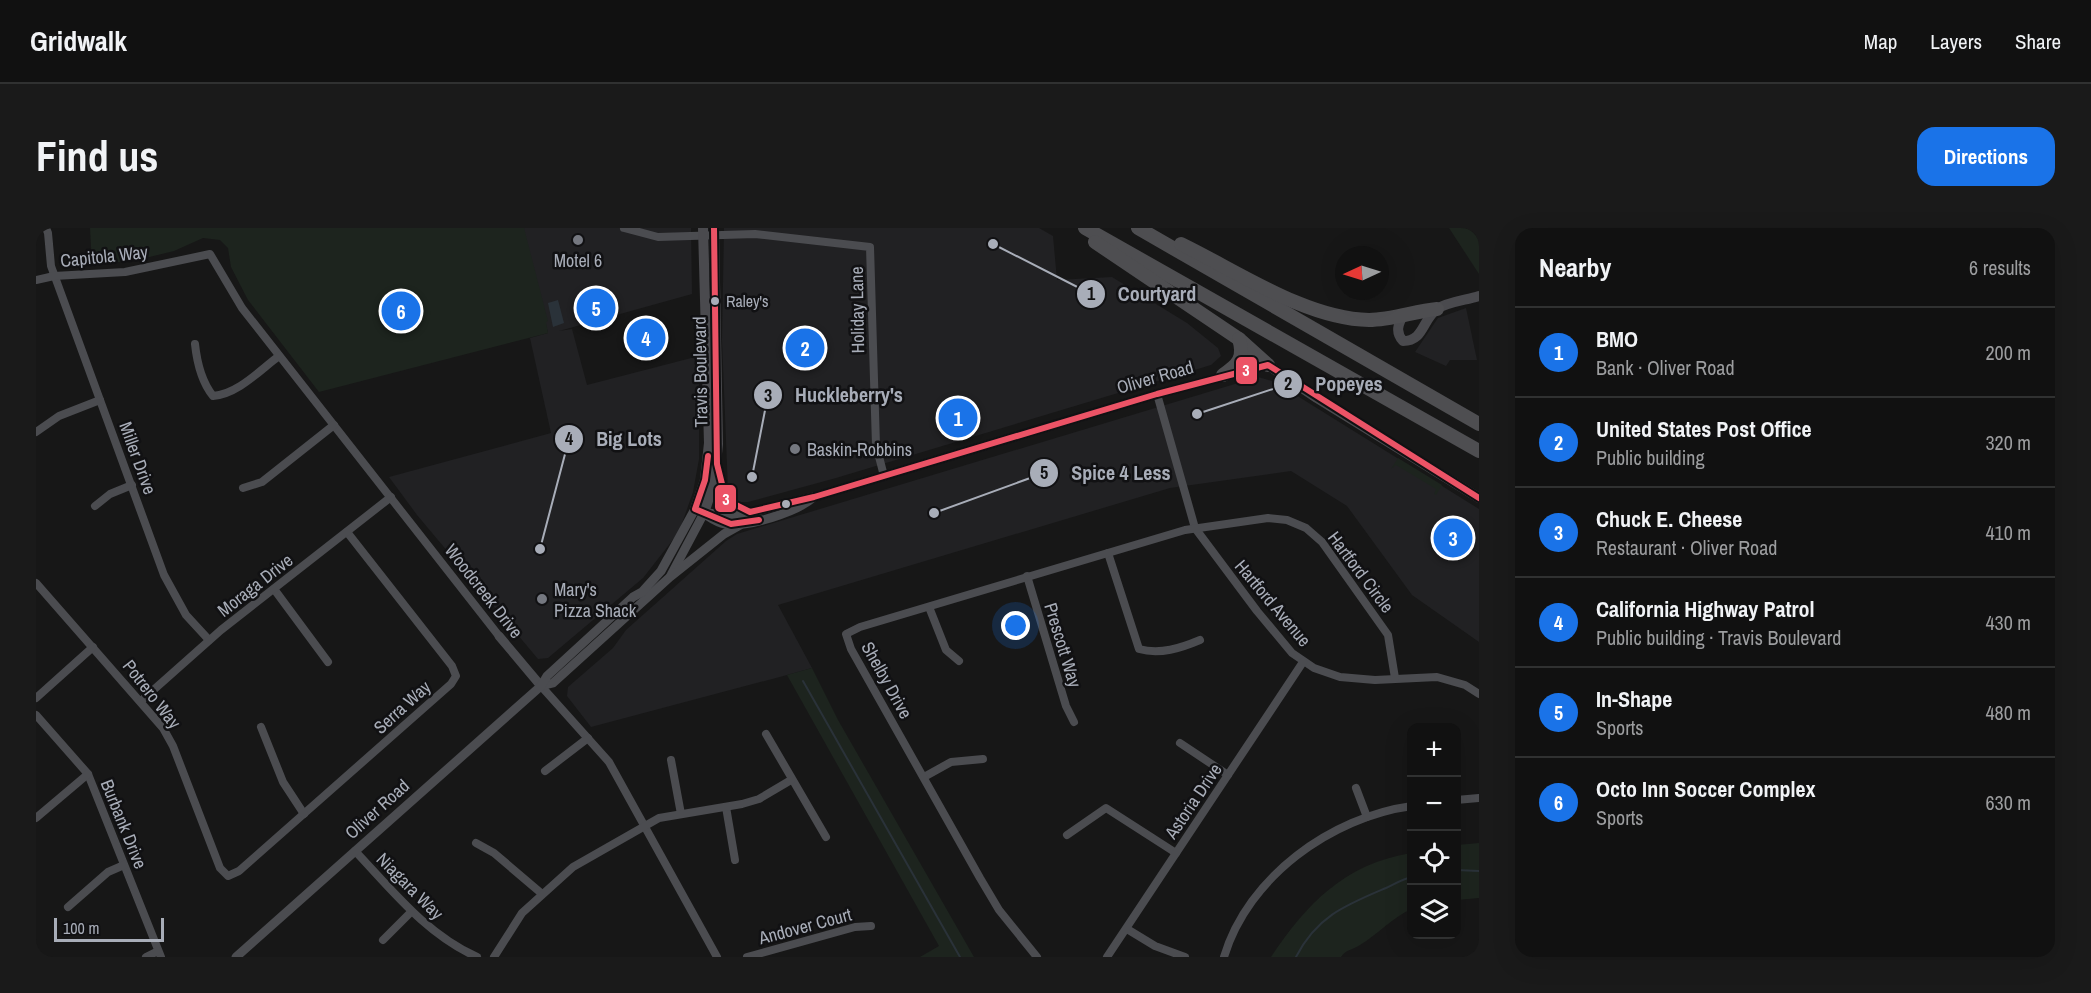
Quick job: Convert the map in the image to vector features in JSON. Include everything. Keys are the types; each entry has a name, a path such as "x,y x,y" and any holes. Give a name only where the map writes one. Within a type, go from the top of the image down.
{"highway":[{"path":"1077,228 1136,272 1239,339 1268,365"},
{"path":"1085,228 1479,452"},
{"path":"1138,228 1479,424"},
{"path":"1148,228 1315,309 1356,319 1388,318 1437,309"},
{"path":"1223,375 1236,367 1241,358 1239,339"}],"main road":[{"name":"Travis Boulevard","path":"700,511 712,493 717,464 708,232"},
{"name":"Travis Boulevard","path":"700,511 709,443 708,232"},
{"path":"1404,314 1397,328 1398,335 1403,341 1412,341 1419,337 1437,309 1479,296"},
{"path":"1268,365 1479,498"}],"street":[{"name":"Miller Drive","path":"46,228 54,276 174,596 186,615 209,640"},
{"name":"Holiday Lane","path":"624,228 658,237 708,232 755,234 870,247 876,445 884,476"},
{"name":"Capitola Way","path":"36,280 54,276 125,272 210,254"},
{"name":"Woodcreek Drive","path":"210,254 243,308 279,356 499,636 609,762 717,957"},
{"path":"195,344 197,363 207,388 213,396 222,395 238,387 279,356"},
{"name":"Oliver Road","path":"700,511 739,515 814,497 1157,394 1268,365"},
{"name":"Hartford Avenue","path":"1157,394 1195,528 1274,633 1303,662 1340,677 1375,680 1437,677 1465,685 1479,694"},
{"path":"36,432 59,416 100,400"},
{"path":"243,488 262,482 334,425"},
{"path":"717,464 726,500 750,512"},
{"path":"95,506 110,494 132,484"},
{"name":"Moraga Drive","path":"141,701 209,640 391,497"},
{"name":"Oliver Road","path":"541,686 553,682 670,577 724,534 742,524 805,505 814,497"},
{"name":"Oliver Road","path":"700,511 724,524 742,524"},
{"name":"Oliver Road","path":"670,577 700,511"},
{"name":"Oliver Road","path":"236,957 541,686 547,676 633,597 642,592 661,571 700,511"},
{"name":"Hartford Circle","path":"1195,528 1268,518 1287,520 1306,528 1322,542 1380,621 1392,650 1395,678"},
{"name":"Shelby Drive","path":"1037,957 999,910 851,649 846,634 860,627 1027,576 1195,528"},
{"name":"Serra Way","path":"228,876 239,871 304,814 451,684 456,676 452,666 347,532"},
{"path":"1108,553 1139,649 1149,651 1179,649 1200,640"},
{"name":"Prescott Way","path":"1027,576 1066,706 1074,722"},
{"name":"Potrero Way","path":"36,583 163,728 173,746 220,868 228,876"},
{"path":"274,589 328,662"},
{"path":"929,607 946,650 959,661"},
{"path":"36,698 93,647"},
{"name":"Astoria Drive","path":"1107,957 1303,662"},
{"name":"Burbank Drive","path":"36,715 88,774 159,954"},
{"path":"261,727 283,782 304,814"},
{"path":"766,734 826,837"},
{"path":"544,771 588,738"},
{"path":"1180,743 1228,775"},
{"path":"924,777 951,762 983,759"},
{"path":"671,760 681,814"},
{"path":"36,818 88,774"},
{"path":"494,957 522,913 541,893 573,867 659,818 759,799 791,780"},
{"path":"1356,788 1367,816"},
{"path":"1461,800 1479,798"},
{"path":"726,807 735,860"},
{"path":"1224,957 1247,910 1279,872 1324,836 1367,816 1407,807"},
{"path":"1067,835 1106,808 1176,853"},
{"path":"476,843 495,853 541,893"},
{"name":"Niagara Way","path":"355,851 411,912 446,940 477,957"},
{"path":"68,907 108,872 124,865"},
{"path":"383,940 411,912"},
{"name":"Andover Court","path":"747,957 855,927 871,926"},
{"path":"1127,929 1155,946 1185,957"},
{"path":"146,957 159,954"}],"shaded area":[{"path":"90,228 524,228 548,321 546,322 548,333 319,392 248,300 231,267 228,248 220,240 203,238 174,251 133,261 92,264"},
{"path":"523,228 691,228 692,294 559,331 572,329 587,385 699,356 699,459 693,492 679,532 643,578 548,658 538,659 417,515 389,477 551,433 530,338 548,333"},
{"path":"724,228 1039,228 1053,236 1057,280 1112,277 1187,323 1218,348 1221,356 1211,365 836,478 748,502 739,502 728,490 722,340"},
{"path":"1449,228 1479,228 1479,274"},
{"path":"558,300 564,323 553,327 548,303"},
{"path":"1466,308 1477,360 1450,360 1446,366 1415,352 1438,318"},
{"path":"1258,377 1275,382 1479,509 1479,642 1412,595 1347,506 1291,471 1170,488 778,605 812,668 591,727 567,696 568,687 613,648 626,630 726,541 737,534"},
{"path":"1398,458 1442,485 1436,495 1434,494 1436,489 1396,465 1391,469"},
{"path":"812,668 838,720 974,957 920,957 939,946 787,675"},
{"path":"1479,843 1479,898 1461,900 1461,845"},
{"path":"1407,854 1407,911 1367,941 1345,952 1341,957 1271,957 1299,920 1330,889 1366,866"}],"waterway":[{"path":"803,681 960,957"},
{"path":"1461,870 1479,871"},
{"path":"1296,957 1313,931 1345,906 1407,878"}],"transit line":[{"name":"3","path":"714,228 717,464 726,500 750,512 814,497 1157,394 1268,365 1479,498"},
{"name":"3","path":"708,456 705,480 695,509 731,524 759,520"}],"place":[{"name":"Motel 6","path":"578,240"},
{"name":"Courtyard","path":"993,244"},
{"name":"Raley's","path":"715,301"},
{"name":"In-Shape","path":"596,308"},
{"name":"Octo Inn Soccer Complex","path":"401,311"},
{"name":"California Highway Patrol","path":"646,338"},
{"name":"United States Post Office","path":"805,348"},
{"name":"Popeyes","path":"1197,414"},
{"name":"BMO","path":"958,418"},
{"name":"Baskin-Robbins","path":"795,449"},
{"name":"Huckleberry's","path":"752,477"},
{"name":"Spice 4 Less","path":"934,513"},
{"name":"Chuck E. Cheese","path":"1453,538"},
{"name":"Big Lots","path":"540,549"},
{"name":"Mary's Pizza Shack","path":"542,599"}]}
